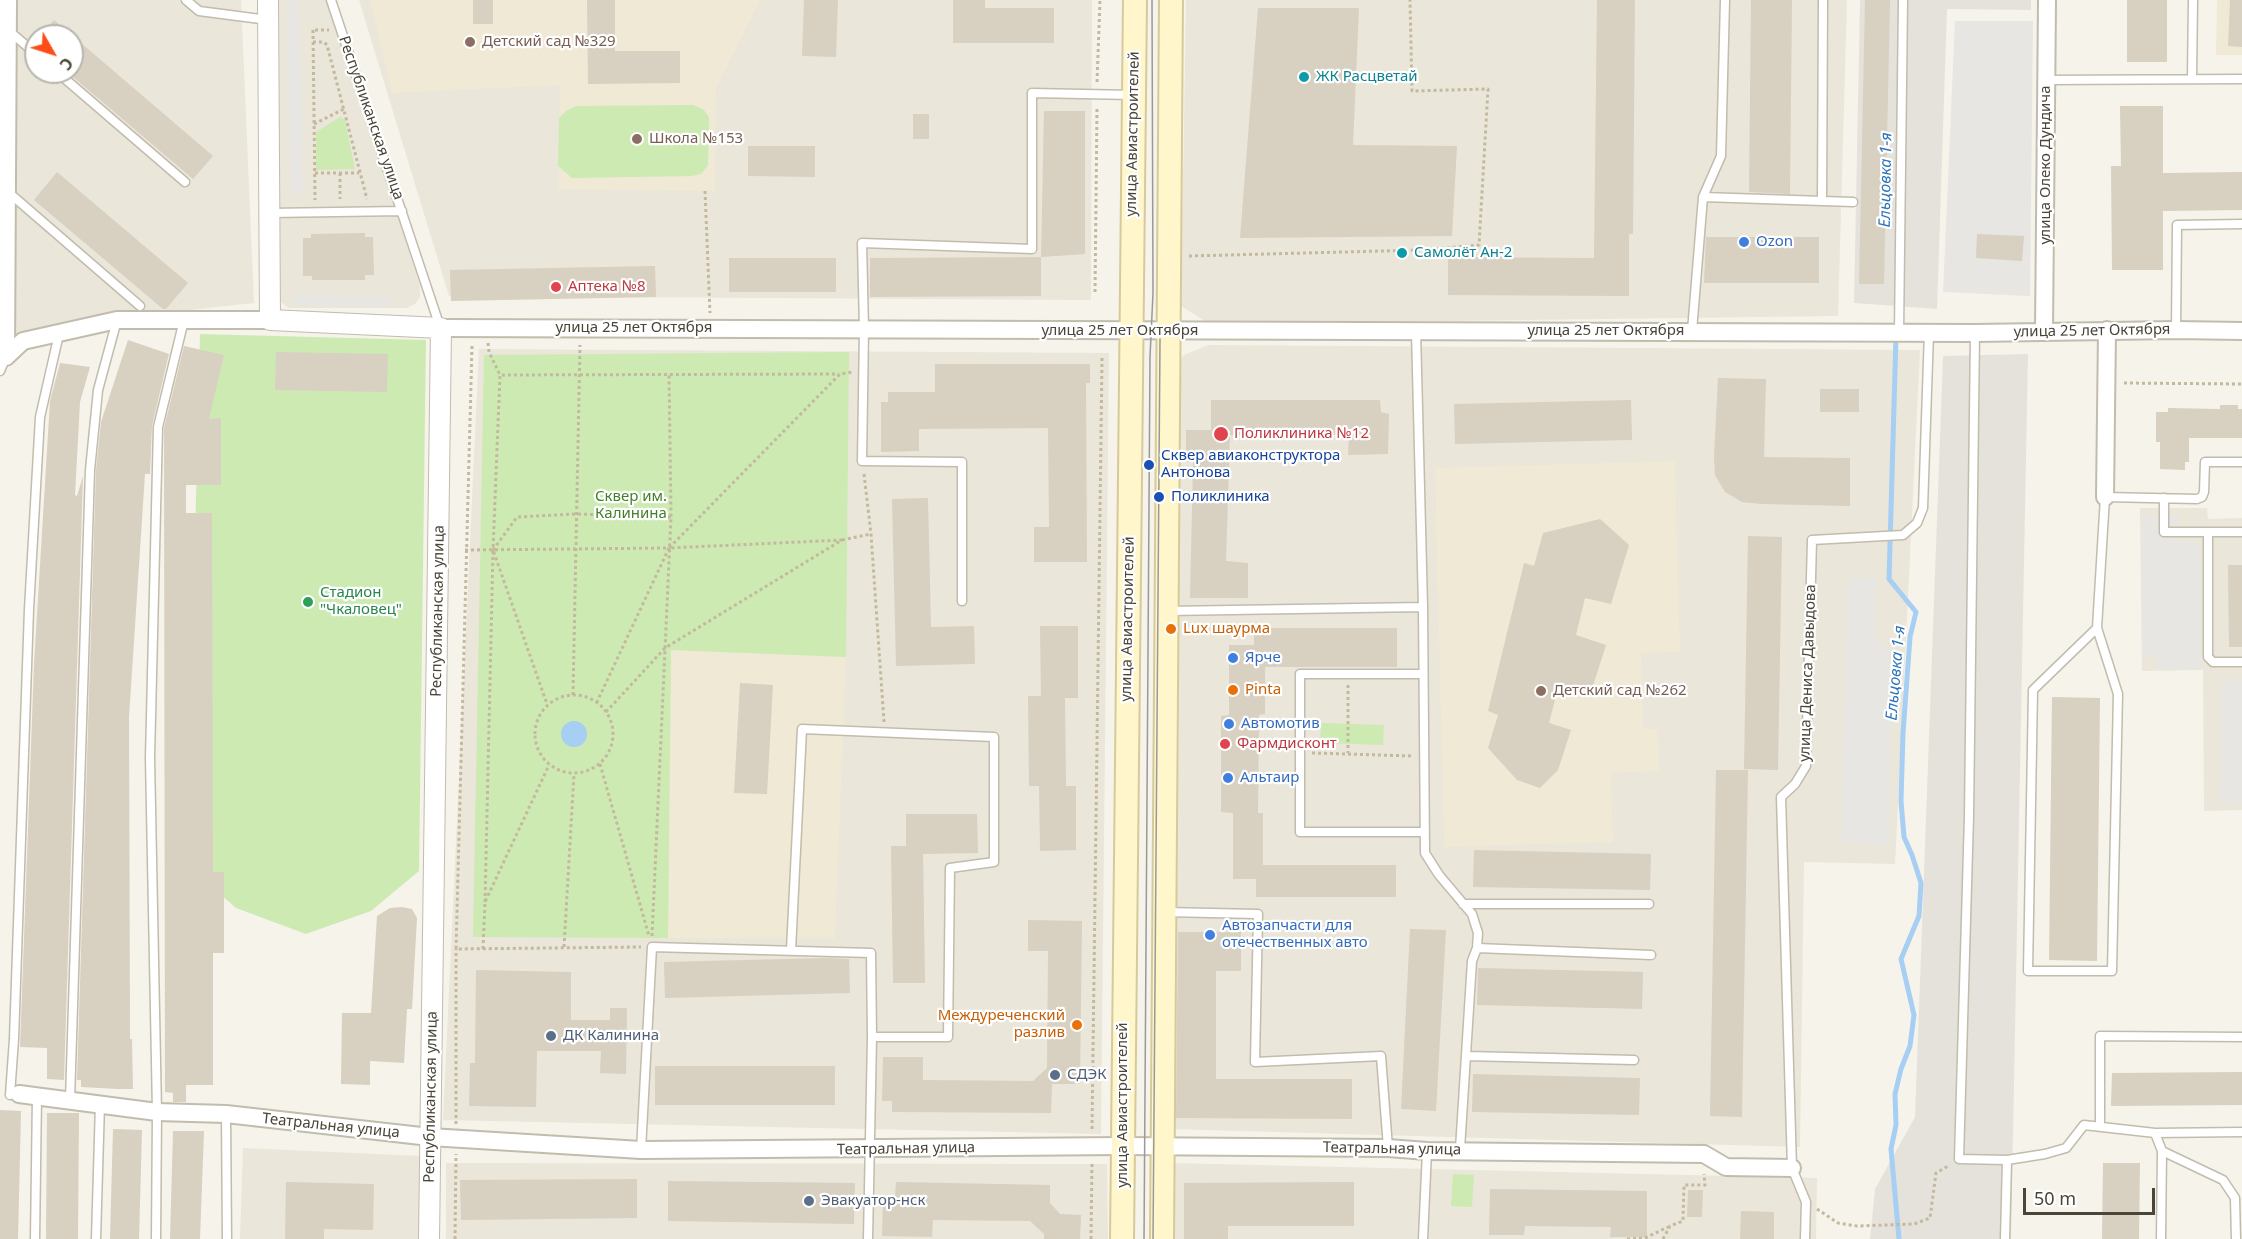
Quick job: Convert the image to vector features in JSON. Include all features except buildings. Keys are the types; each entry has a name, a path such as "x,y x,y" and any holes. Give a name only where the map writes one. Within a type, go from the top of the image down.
{"main road":[{"name":"улица Авиастроителей","path":"1122,1239 1135,0"},
{"path":"1162,1239 1171,0"}],"street":[{"path":"268,0 270,320"},
{"name":"улица Олеко Дундича","path":"2044,331 2047,0"},
{"path":"3,364 8,5"},
{"name":"улица 25 лет Октября","path":"3,364 23,342 117,320 270,320 441,328 1975,333 2107,330 2242,331"},
{"name":"Республиканская улица","path":"429,1239 441,328"},
{"path":"2105,496 2107,330"},
{"name":"Театральная улица","path":"15,1094 157,1112 226,1114 430,1137 641,1150 1122,1146 1460,1149 1704,1154 1726,1167 1792,1168"}],"lane":[{"path":"186,0 199,11 268,20"},
{"name":"Республиканская улица","path":"331,0 441,328"},
{"path":"1692,331 1703,197 1721,156 1725,0"},
{"path":"1822,201 1823,0"},
{"path":"1899,332 1903,0"},
{"path":"2192,79 2193,0"},
{"path":"8,30 24,44"},
{"path":"2046,80 2242,79"},
{"path":"71,84 185,182"},
{"path":"962,601 962,462 862,461 864,329 862,243 1032,249 1032,93 1134,95"},
{"path":"6,191 140,306"},
{"path":"1703,197 1852,202"},
{"path":"269,213 402,211"},
{"path":"2176,330 2177,225 2242,224"},
{"path":"70,1100 90,470 98,390 117,320"},
{"path":"156,1239 157,1112 150,758 158,427 184,320"},
{"path":"1416,330 1423,607 1425,853 1438,875 1472,914 1478,933 1477,948 1472,961 1460,1149"},
{"name":"улица Дениса Давыдова","path":"1805,1239 1806,1202 1792,1168 1781,797 1795,784 1806,766 1812,540 1903,535 1917,523 1923,508 1929,332"},
{"path":"1975,333 1969,804 1959,1159 2007,1160 2045,1154 2066,1148 2084,1125 2155,1133 2242,1132"},
{"path":"0,1096 15,1094 14,1039 29,609 40,417 58,334"},
{"path":"2097,628 2033,690 2028,971 2112,972 2118,694 2097,628 2105,496 2197,499 2202,497 2204,492 2205,462 2242,462"},
{"path":"2164,498 2164,532 2242,532"},
{"path":"2208,532 2208,657 2213,662 2242,662"},
{"path":"1166,611 1423,607"},
{"path":"1422,674 1300,674 1300,832 1425,832"},
{"path":"791,950 802,729 994,737 994,862 950,868 948,1037 872,1037"},
{"path":"1463,904 1649,904"},
{"path":"1164,912 1257,914 1255,1062 1381,1056 1388,1148"},
{"path":"641,1150 652,947 871,953 872,1037 868,1239"},
{"path":"1477,948 1651,955"},
{"path":"2100,1126 2100,1036 2242,1037"},
{"path":"1466,1056 1634,1060"},
{"path":"35,1239 37,1096"},
{"path":"96,1239 100,1104"},
{"path":"226,1114 227,1239"},
{"path":"2155,1133 2162,1151 2161,1239"},
{"path":"1423,1239 1427,1150"},
{"path":"2162,1151 2223,1180 2235,1198 2236,1239"},
{"path":"2005,1239 2007,1160"}],"path":[{"path":"1095,292 1100,0"},
{"path":"1182,256 1421,250 1479,245 1488,89 1412,91 1410,0"},
{"path":"315,199 314,30 333,29"},
{"path":"313,42 324,42 327,45 366,198"},
{"path":"314,124 344,109"},
{"path":"315,173 359,173"},
{"path":"340,173 340,200"},
{"path":"705,191 710,313"},
{"path":"573,695 580,342"},
{"path":"455,1239 456,949 472,343 488,343 489,352 500,375 492,550 483,949"},
{"path":"1091,1239 1102,357"},
{"path":"500,375 840,374 863,371"},
{"path":"652,947 671,517 669,373"},
{"path":"597,702 669,548 840,374"},
{"path":"2107,383 2242,384"},
{"path":"862,461 871,534 885,732"},
{"path":"492,550 517,517 576,514 671,517"},
{"path":"465,550 669,548 842,540 871,534"},
{"path":"606,712 665,648 842,540"},
{"path":"492,550 547,704"},
{"path":"1348,674 1348,754"},
{"path":"573,695 584,696 597,702 606,712 612,724 613,740 600,764 588,771 574,774 561,772 549,765 540,755 535,742 534,728 547,704 559,697 573,695"},
{"path":"1300,752 1424,756"},
{"path":"600,764 652,947"},
{"path":"485,902 549,765"},
{"path":"564,947 574,774"},
{"path":"456,949 652,947"},
{"path":"1627,1239 1645,1239 1683,1221 1684,1185 1705,1185 1704,1154"},
{"path":"1806,1202 1838,1223 1857,1226 1914,1224 1930,1218 1936,1173 1959,1159"},
{"path":"1663,1239 1670,1226"}],"shaded area":[{"path":"17,0 241,0 254,303 125,317 11,342"},
{"path":"274,0 328,0 420,286 420,297 415,304 406,308 289,308 279,301"},
{"path":"287,0 299,0 303,194 291,195"},
{"path":"359,0 1092,0 1091,300 449,296"},
{"name":"Школа №153","path":"370,0 760,0 716,89 715,191 558,189 560,85 392,93"},
{"path":"1186,0 1847,0 1838,316 1210,324 1181,306"},
{"path":"1860,0 2031,0 2031,10 1947,9 1937,309 1854,303"},
{"path":"2217,0 2242,0 2242,55 2216,55"},
{"path":"1955,21 2033,21 2030,296 1943,292"},
{"path":"295,295 392,297 392,307 295,305"},
{"path":"1208,345 1920,350 1895,864 1804,862 1800,1147 1170,1129 1176,366 1184,355"},
{"path":"479,349 1109,353 1101,1134 443,1120"},
{"path":"2028,354 2011,1239 1870,1239 1875,1189 1915,1117 1943,356"},
{"name":"Детский сад №262","path":"1675,461 1680,652 1641,653 1643,729 1658,729 1659,771 1611,773 1613,842 1444,847 1435,468"},
{"path":"2140,508 2207,508 2208,519 2242,518 2242,810 2204,811 2203,670 2142,671"},
{"path":"2141,516 2179,516 2179,543 2200,543 2201,669 2156,669 2156,656 2142,656"},
{"path":"1876,578 1875,639 1890,654 1889,845 1841,843 1848,579"},
{"path":"671,650 846,657 835,938 668,938"},
{"path":"2221,680 2242,680 2242,803 2220,803"},
{"path":"243,1148 420,1156 419,1239 240,1239"},
{"path":"446,1163 1107,1164 1108,1239 446,1239"},
{"path":"1171,1163 1817,1178 1816,1239 1171,1239"}],"green space":[{"path":"693,105 703,109 709,117 708,165 701,174 572,178 558,166 559,118 576,106"},
{"path":"340,117 345,120 355,169 316,170 316,132"},
{"name":"Стадион \"Чкаловец\"","path":"200,334 426,340 419,871 371,911 306,934 236,908 187,865"},
{"name":"Сквер им. Калинина","path":"849,352 846,657 671,650 668,938 473,937 484,355"},
{"path":"1321,723 1384,725 1383,745 1320,743"},
{"path":"1453,1174 1474,1175 1472,1207 1451,1206"}],"water":[{"path":"574,721 584,724 587,734 584,744 574,747 564,744 561,734 564,724"}],"waterway":[{"name":"Ельцовка 1-я","path":"1896,336 1889,579 1916,612 1910,637 1901,801 1904,837 1921,883 1919,916 1901,959 1914,1015 1910,1046 1895,1094 1896,1125 1891,1149 1899,1239"}],"tram line":[{"path":"1144,1239 1150,357 1153,293 1152,0"},
{"path":"1153,1239 1160,339"}],"place":[{"name":"Детский сад №329","path":"470,42"},
{"name":"ЖК Расцветай","path":"1304,77"},
{"name":"Школа №153","path":"637,139"},
{"name":"Ozon","path":"1744,242"},
{"name":"Самолёт Ан-2","path":"1402,253"},
{"name":"Аптека №8","path":"556,287"},
{"name":"Поликлиника №12","path":"1221,434"},
{"name":"Сквер авиаконструктора Антонова","path":"1149,465"},
{"name":"Поликлиника","path":"1159,497"},
{"name":"Стадион \"Чкаловец\"","path":"308,602"},
{"name":"Lux шаурма","path":"1171,629"},
{"name":"Ярче","path":"1233,658"},
{"name":"Pinta","path":"1233,690"},
{"name":"Детский сад №262","path":"1541,691"},
{"name":"Автомотив","path":"1229,724"},
{"name":"Фармдисконт","path":"1225,744"},
{"name":"Альтаир","path":"1228,778"},
{"name":"Автозапчасти для отечественных авто","path":"1210,935"},
{"name":"Междуреченский разлив","path":"1077,1025"},
{"name":"ДК Калинина","path":"551,1036"},
{"name":"СДЭК","path":"1055,1075"},
{"name":"Эвакуатор-нск","path":"809,1201"}]}
